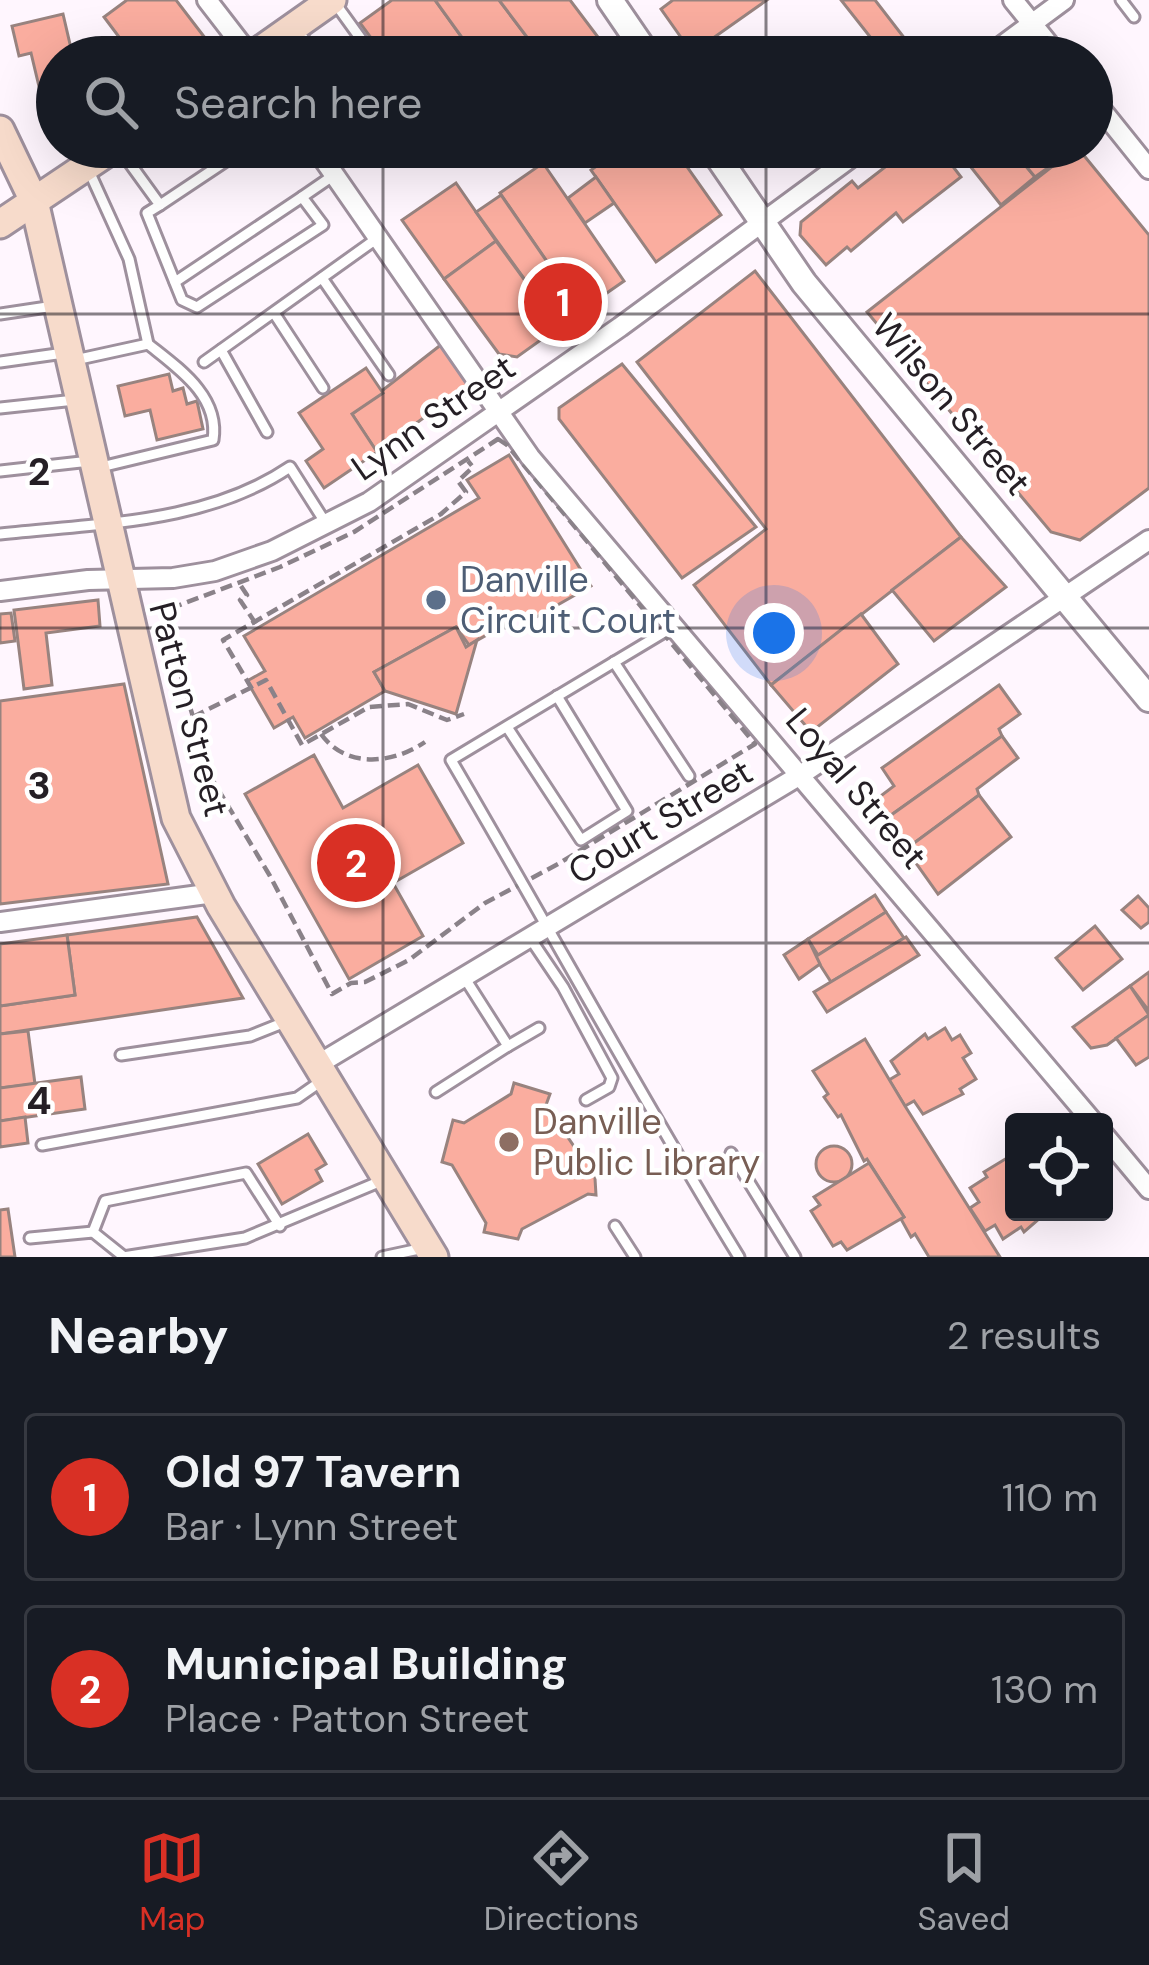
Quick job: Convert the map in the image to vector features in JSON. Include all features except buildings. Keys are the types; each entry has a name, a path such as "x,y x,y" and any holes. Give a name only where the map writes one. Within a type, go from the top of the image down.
{"main road":[{"path":"281,36 333,0"},
{"name":"Patton Street","path":"0,130 34,201 176,818 214,893 430,1252"},
{"path":"0,224 83,168"},
{"path":"0,202 34,201"}],"street":[{"path":"207,0 235,36"},
{"path":"610,0 635,36"},
{"path":"1013,0 1042,36"},
{"path":"1016,36 1064,0"},
{"path":"1113,124 1149,169"},
{"name":"Loyal Street","path":"329,168 530,457 670,628 802,774 1085,1113"},
{"name":"Wilson Street","path":"725,168 804,283 1149,699"},
{"name":"Lynn Street","path":"0,591 215,571 327,526 498,412 837,168"},
{"name":"Court Street","path":"321,1072 464,977 802,774 1149,540"},
{"path":"0,922 214,893"},
{"path":"1113,1146 1149,1189"}],"lane":[{"path":"333,0 359,36"},
{"path":"1121,0 1134,17"},
{"path":"295,26 302,36"},
{"path":"0,471 95,464 213,440 214,420 194,381 148,344 129,259 87,168"},
{"path":"133,168 160,205"},
{"path":"216,168 147,213 182,300 197,307 323,225 302,197"},
{"path":"175,281 334,175"},
{"path":"204,362 380,238"},
{"path":"322,278 388,375"},
{"path":"0,314 58,305"},
{"path":"274,313 323,388"},
{"path":"0,362 148,344"},
{"path":"221,350 267,432"},
{"path":"0,408 80,400"},
{"path":"0,534 188,511 227,501 290,467 327,526"},
{"path":"670,628 451,760 550,927 646,1105 739,1257"},
{"path":"614,662 688,776"},
{"path":"507,727 581,840 627,811 557,696"},
{"path":"530,938 563,987 612,1078 609,1087 586,1100"},
{"path":"464,977 508,1046"},
{"path":"121,1055 250,1036 290,1021"},
{"path":"436,1092 539,1028"},
{"path":"42,1144 297,1098 321,1072"},
{"path":"731,1153 795,1257"},
{"path":"93,1232 105,1201 246,1173 280,1226"},
{"path":"30,1238 93,1232 123,1257 245,1238 386,1178"},
{"path":"615,1226 635,1257"},
{"path":"382,1257 430,1252"}],"path":[{"path":"492,441 507,445 670,628 755,744 485,903 409,961 332,994 212,779 172,640 170,613 353,532 466,459 492,441"},
{"path":"251,689 223,640 456,503 466,492 458,482 473,467 466,459"},
{"path":"239,582 247,596 240,600 256,624"},
{"path":"193,717 266,680 302,745 369,706 408,704 447,720 464,714"},
{"path":"321,734 334,749 357,759 402,756 425,742"}],"place":[{"name":"Old 97 Tavern","path":"563,302"},
{"name":"Danville Circuit Court","path":"436,600"},
{"name":"Municipal Building","path":"356,863"},
{"name":"Danville Public Library","path":"509,1142"}]}
